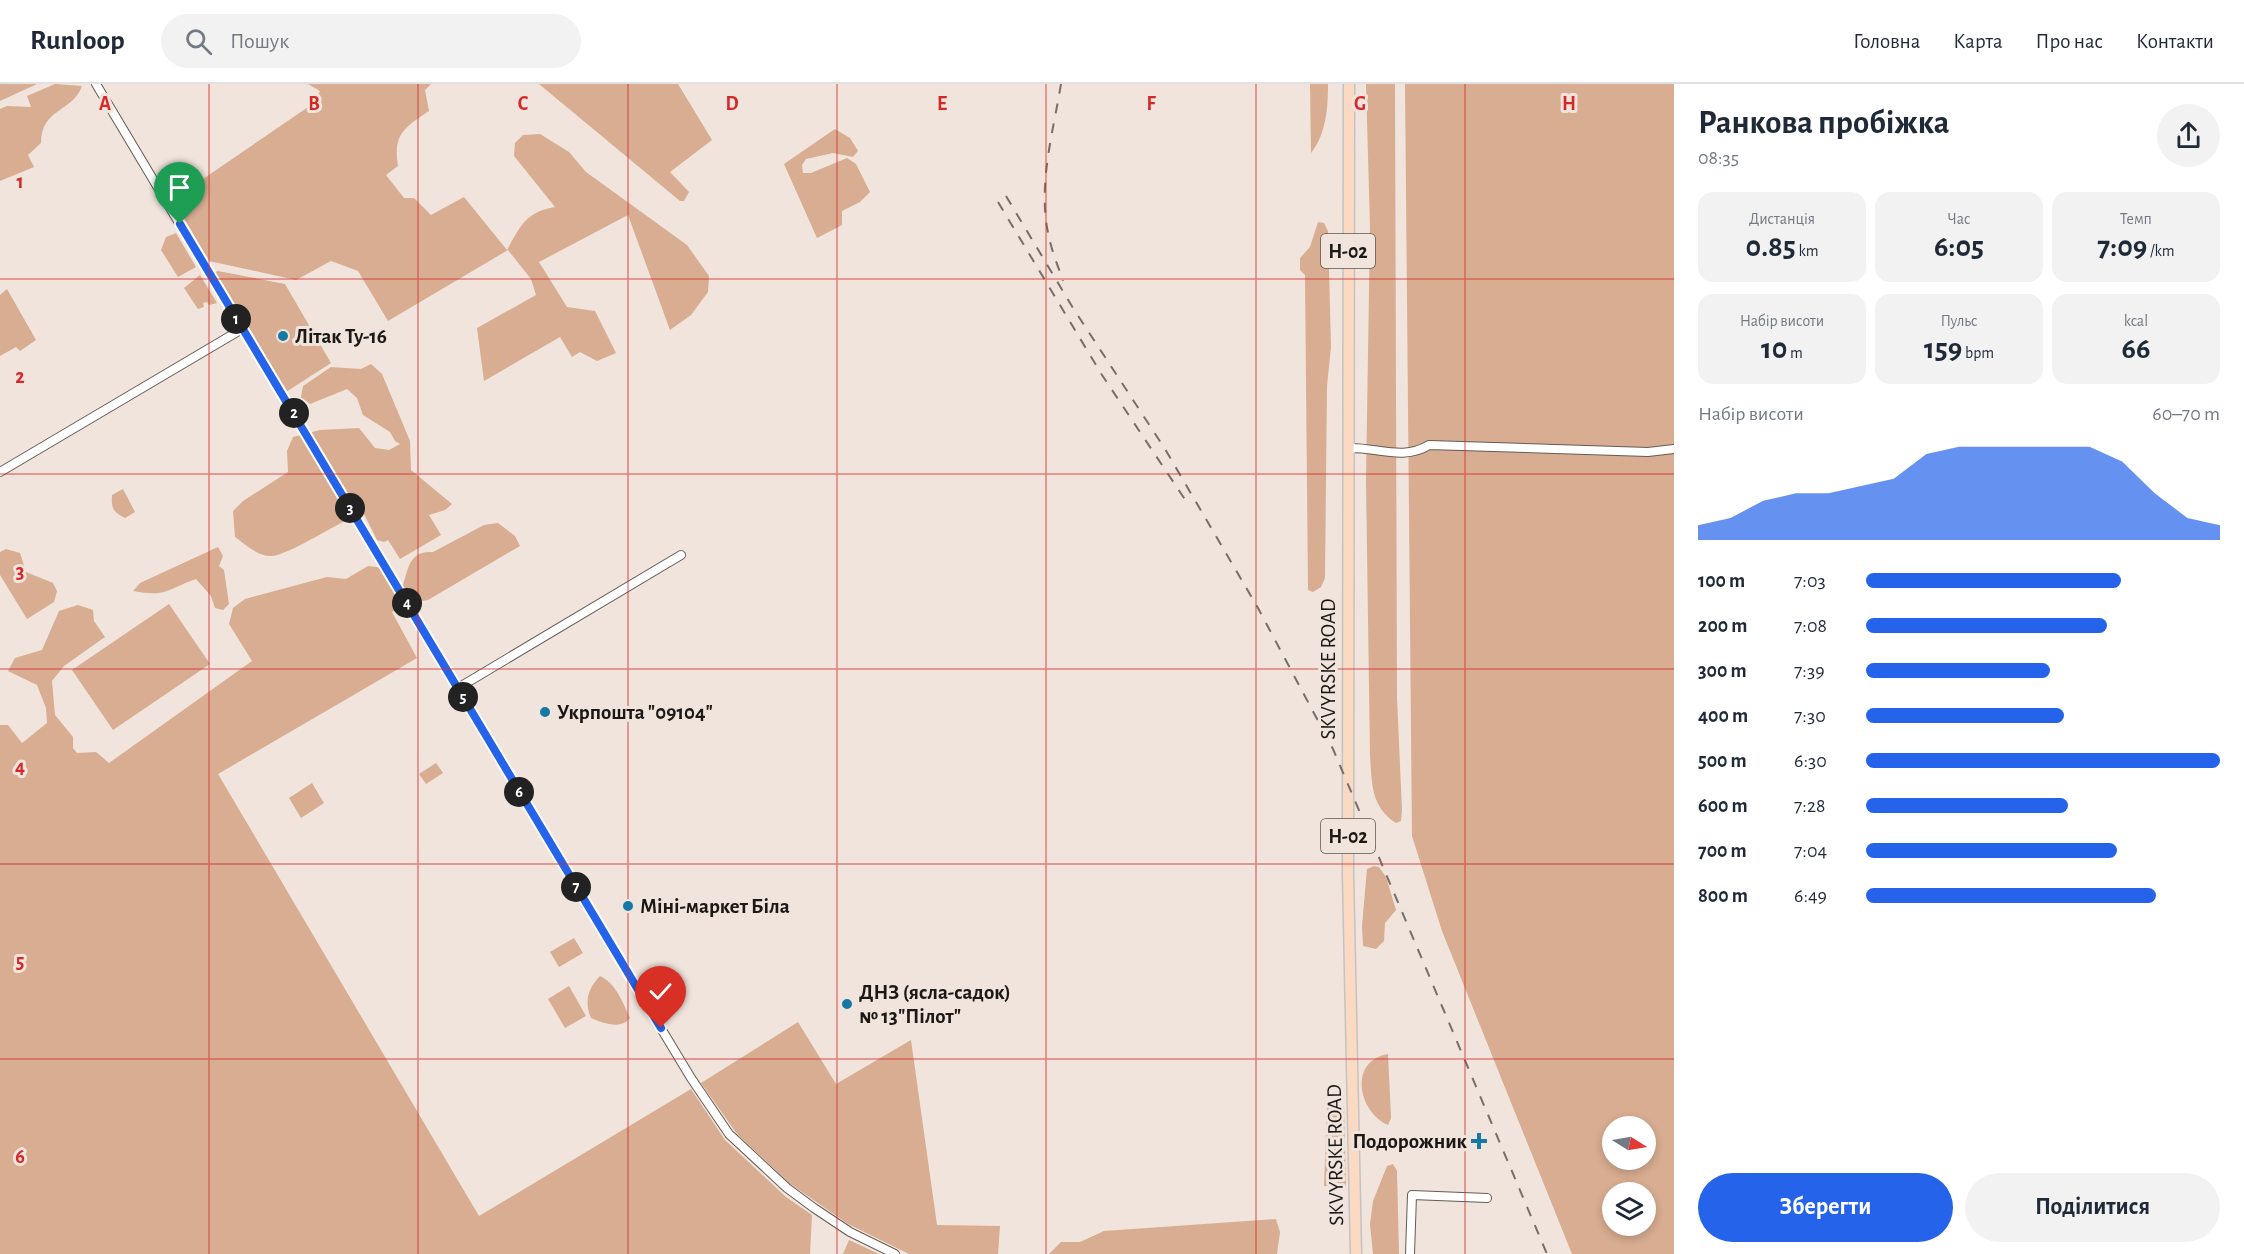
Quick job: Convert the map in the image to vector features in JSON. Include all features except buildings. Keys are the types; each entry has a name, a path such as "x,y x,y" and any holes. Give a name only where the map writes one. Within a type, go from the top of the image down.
{"main road":[{"name":"SKVYRSKE ROAD","path":"1348,84 1348,862 1356,1254"}],"street":[{"path":"96,84 648,1007 729,1134 787,1188 814,1208 850,1232 895,1254"},
{"path":"0,472 242,329"},
{"path":"1348,448 1368,447 1396,454 1420,451 1429,445 1648,452 1674,449"},
{"path":"458,688 681,555"},
{"path":"1410,1254 1412,1196 1487,1197"}],"shaded area":[{"path":"0,84 37,84 0,101"},
{"path":"55,84 82,86 72,101 46,123 41,143 28,155 34,167 0,181 0,109 7,106 31,107 27,96"},
{"path":"308,84 431,84 425,90 429,111 402,133 397,146 398,166 386,175 404,198 414,198 431,215 464,197 507,250 525,221 537,212 555,207 514,156 515,143 523,135 540,134 569,152 586,172 687,245 709,276 708,292 691,315 670,330 628,215 539,262 567,307 595,311 616,353 597,361 580,352 572,357 560,337 484,381 477,328 536,295 531,279 508,250 388,321 358,271 331,261 296,280 209,261 178,208 178,196 314,103 320,91"},
{"path":"539,84 678,84 712,140 670,172 689,192 684,201 680,201"},
{"path":"1310,84 1328,84 1327,111 1323,129 1311,153"},
{"path":"1366,84 1395,84 1397,698 1402,810 1401,821 1396,823 1388,817 1377,802 1370,756 1366,481 1370,227"},
{"path":"1405,84 1674,84 1674,1254 1572,1254 1442,931 1412,836"},
{"path":"835,129 850,138 858,151 853,157 833,153 806,159 802,165 803,173 811,173 847,158 856,164 870,192 860,202 842,211 842,225 817,238 784,164"},
{"path":"1318,222 1324,223 1328,231 1331,347 1327,386 1325,578 1321,587 1313,592 1308,590 1305,275 1300,270 1300,258 1310,247"},
{"path":"176,233 196,267 178,277 161,250 166,237"},
{"path":"215,272 285,284 331,363 286,392"},
{"path":"200,275 217,303 209,305 207,302 203,303 204,307 198,309 184,288"},
{"path":"7,289 36,340 20,351 16,347 0,356 0,295"},
{"path":"371,364 382,374 410,441 411,470 452,504 445,510 429,515 441,535 400,559 388,540 384,542 377,540 363,512 280,554 267,556 252,550 235,537 233,511 243,501 288,472 287,451 293,437 320,430 359,428 375,448 389,450 400,444 395,441 390,432 363,415 357,398 347,389 310,404 301,397 303,386 331,367 361,369"},
{"path":"123,489 135,512 125,518 115,512 112,503 112,495"},
{"path":"498,523 515,536 520,546 428,600 407,603 392,612 417,658 218,774 479,1216 691,1089 725,1140 786,1197 812,1215 810,1254 0,1254 0,725 8,725 22,743 47,723 46,708 37,685 8,671 15,658 42,650 59,611 78,605 93,610 94,621 105,637 64,666 52,681 55,715 73,737 73,748 77,753 96,752 109,763 252,661 229,624 233,608 245,599 327,577 346,579 368,566 385,568 400,592 409,565 417,555 433,552 484,525"},
{"path":"218,547 223,556 219,566 224,570 229,604 223,610 215,608 211,596 196,579 160,593 133,591 140,583"},
{"path":"6,549 20,553 26,572 53,583 57,591 54,602 27,619 0,575 0,552"},
{"path":"169,604 210,664 113,730 72,670"},
{"path":"436,763 443,773 426,784 419,774"},
{"path":"312,783 324,803 301,818 289,798"},
{"path":"1374,866 1379,867 1386,877 1396,910 1385,923 1384,941 1376,949 1363,946 1362,926 1367,869"},
{"path":"574,938 583,953 559,967 550,952"},
{"path":"600,976 610,983 618,994 630,1018 626,1022 617,1025 591,1018 588,996"},
{"path":"569,986 586,1016 565,1028 548,999"},
{"path":"798,1022 836,1084 911,1040 937,1225 1000,1226 998,1254 909,1254 848,1224 789,1183 737,1134 701,1083"},
{"path":"1388,1054 1391,1118 1388,1125 1378,1119 1370,1109 1364,1099 1362,1087 1367,1066 1375,1059"},
{"path":"1327,1106 1344,1106 1346,1186 1324,1186"},
{"path":"1393,1164 1397,1171 1399,1254 1373,1254 1370,1224 1373,1201 1387,1166"},
{"path":"1276,1219 1280,1232 1277,1254 1049,1254 1061,1242 1080,1242 1104,1231"},
{"path":"849,1240 879,1254 843,1254"}],"railway":[{"path":"1061,84 1045,180 1045,199 1049,237 1063,281"},
{"path":"1006,196 1073,308 1165,449 1258,608 1333,749 1547,1254"},
{"path":"998,202 1102,375 1188,504"}],"place":[{"name":"Літак Ту-16","path":"283,336"},
{"name":"Укрпошта \"09104\"","path":"545,712"},
{"name":"Міні-маркет Біла","path":"628,906"},
{"name":"ДНЗ (ясла-садок) № 13\"Пілот\"","path":"847,1004"},
{"name":"Подорожник","path":"1479,1141"}],"route":[{"path":"180,224 661,1028"}]}
